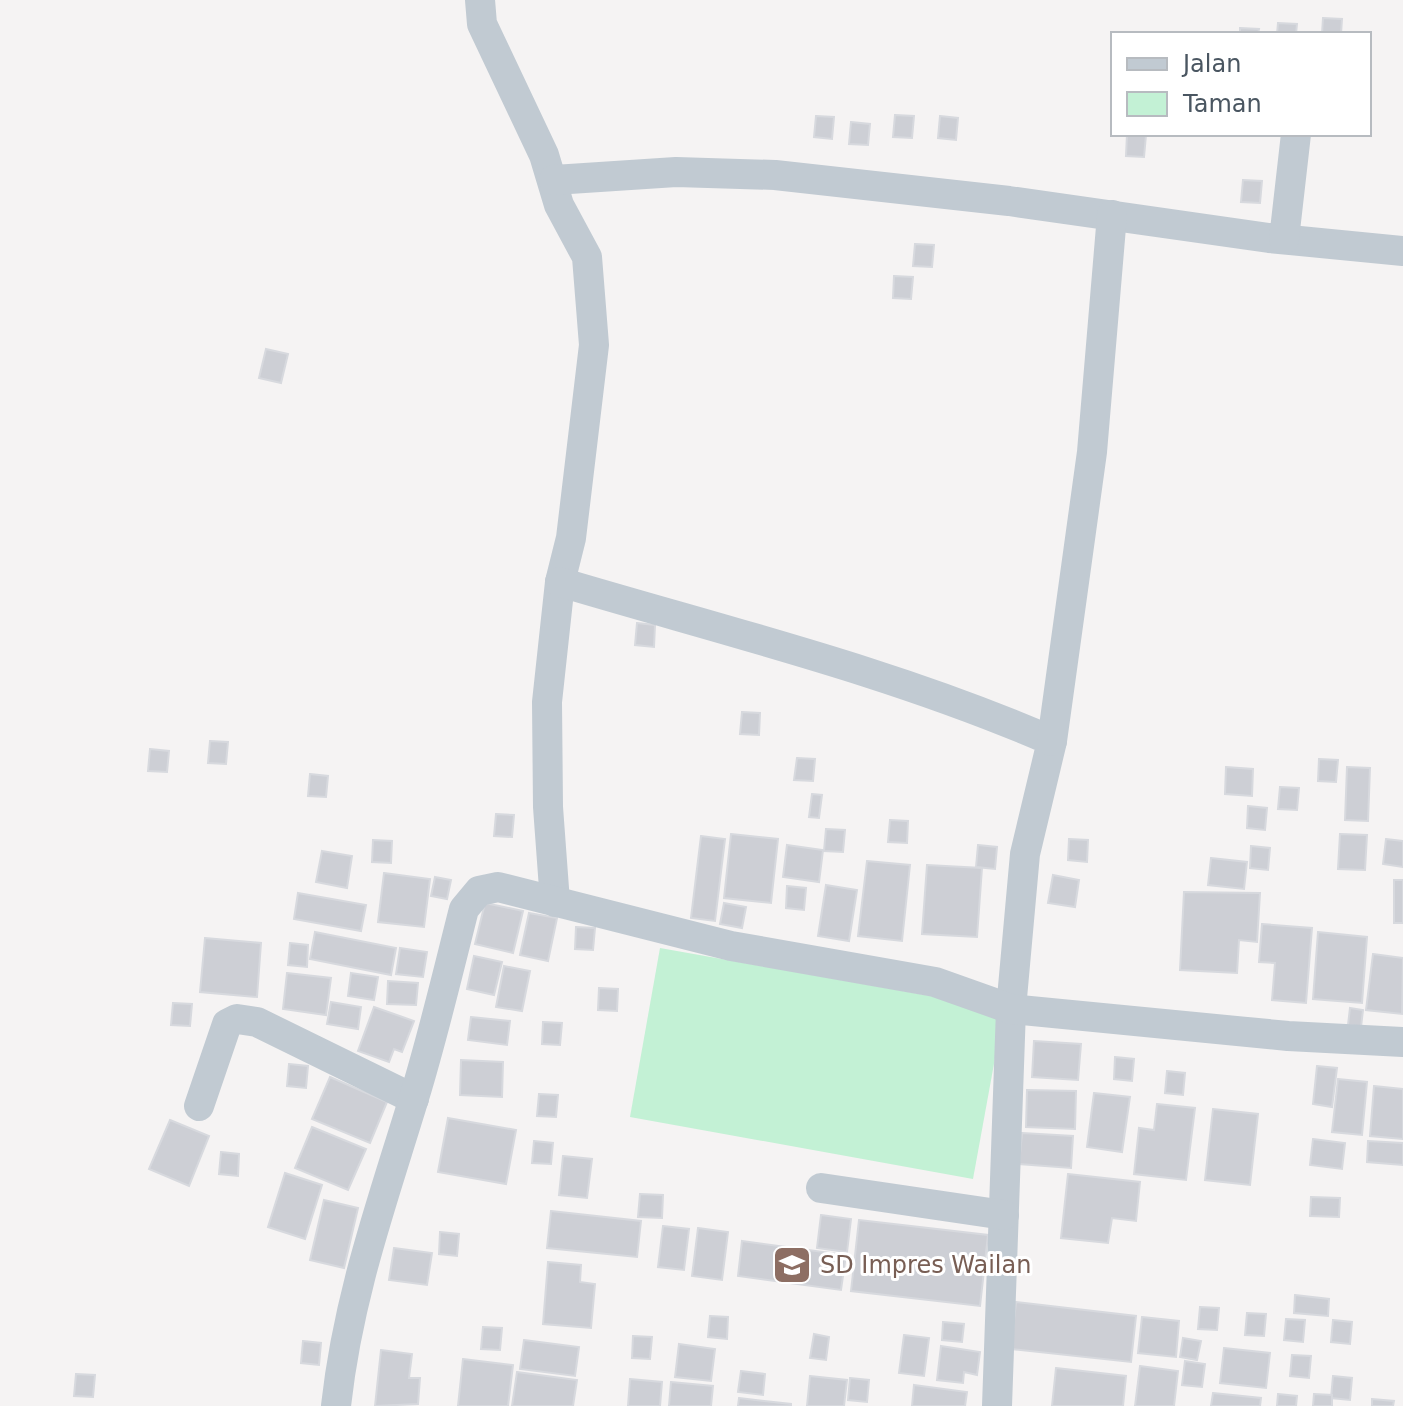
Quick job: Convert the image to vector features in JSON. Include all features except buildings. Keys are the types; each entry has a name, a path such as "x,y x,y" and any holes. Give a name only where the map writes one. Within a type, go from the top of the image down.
{"street":[{"path":"480,0 482,24 554,180 559,205 587,257 594,345 571,538 560,582 547,702 548,807 555,902"},
{"path":"1284,239 1296,136"},
{"path":"554,180 676,172 775,175 1403,251"},
{"path":"997,1406 1011,1009 1025,854 1052,741 1092,452 1112,215"},
{"path":"560,582 808,654 1010,722 1052,741"},
{"path":"336,1406 342,1352 385,1181 414,1099 464,909 479,891 498,887 523,890 555,902 731,946 935,982 1011,1009 1288,1036 1403,1042"},
{"path":"199,1106 227,1024 237,1019 257,1022 414,1099"},
{"path":"821,1188 1004,1215"}],"green space":[{"path":"660,948 1004,1009 973,1179 630,1117"}],"place":[{"name":"SD Impres Wailan","path":"792,1265"}]}
